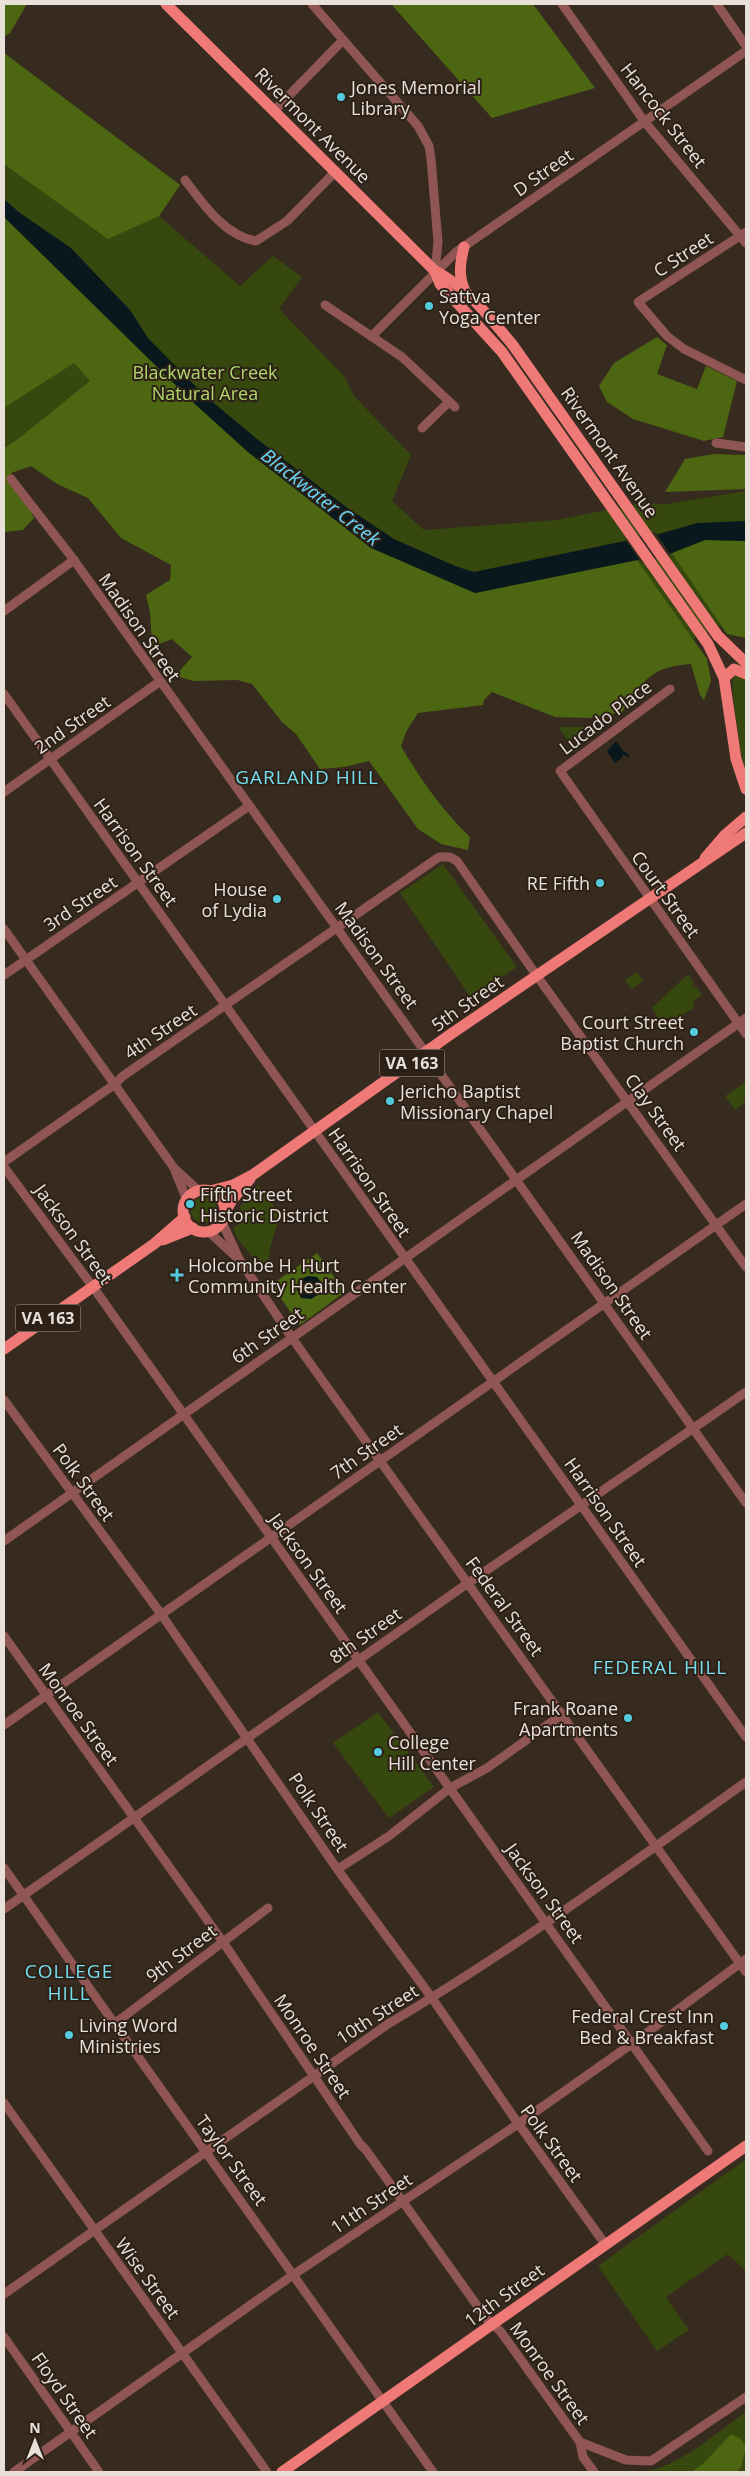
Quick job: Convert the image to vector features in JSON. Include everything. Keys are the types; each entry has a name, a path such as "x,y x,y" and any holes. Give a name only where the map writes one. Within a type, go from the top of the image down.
{"main road":[{"name":"Rivermont Avenue","path":"166,4 435,271 451,279 492,320 512,344 718,636 746,663"},
{"path":"464,247 460,272 466,293"},
{"name":"Rivermont Avenue","path":"435,271 440,284 502,352 708,644 724,678 736,759 746,789"},
{"path":"724,678 734,670 746,674"},
{"name":"5th Street","path":"701,862 724,836 746,817"},
{"name":"5th Street","path":"204,1191 233,1184 254,1174 649,898 701,862 722,851 746,833"},
{"name":"5th Street","path":"224,1217 235,1196 254,1174"},
{"path":"204,1191 220,1196 224,1217 208,1231 193,1228 185,1217 184,1208 187,1200 204,1191"},
{"name":"VA 163","path":"4,1349 154,1244 185,1217"},
{"name":"VA 163","path":"154,1244 193,1228"},
{"name":"12th Street","path":"282,2472 746,2146"}],"street":[{"path":"312,4 418,126 428,146 438,242 435,271"},
{"name":"Hancock Street","path":"562,4 644,121 744,237"},
{"path":"717,4 746,46"},
{"path":"274,112 343,40"},
{"name":"D Street","path":"372,336 435,271 464,247 746,51"},
{"path":"185,180 218,219 243,239 256,241 288,221 335,172"},
{"name":"C Street","path":"744,237 638,302 667,336 684,349 746,380"},
{"path":"325,305 402,357 452,405 422,428"},
{"path":"716,443 746,447"},
{"name":"Madison Street","path":"11,479 74,560 159,682 427,1052 746,1503"},
{"path":"4,611 74,560"},
{"name":"2nd Street","path":"4,792 159,682"},
{"name":"Lucado Place","path":"560,771 670,689"},
{"name":"Harrison Street","path":"4,694 746,1737"},
{"name":"Court Street","path":"560,771 649,898 742,1021 746,1034"},
{"name":"3rd Street","path":"4,976 249,806"},
{"name":"Clay Street","path":"336,926 439,857 450,857 457,860 537,976 746,1267"},
{"name":"4th Street","path":"4,1162 115,1084 122,1076 226,1005 336,926"},
{"path":"4,929 174,1168 187,1200"},
{"name":"6th Street","path":"4,1541 742,1021"},
{"name":"Jackson Street","path":"4,1166 93,1287 359,1659 708,2152"},
{"path":"174,1168 204,1191"},
{"name":"7th Street","path":"4,1726 270,1537 746,1204"},
{"name":"Federal Street","path":"224,1217 239,1260"},
{"name":"Federal Street","path":"208,1231 239,1260 292,1338 468,1583 743,1961 746,1972"},
{"name":"8th Street","path":"4,1909 468,1583 746,1392"},
{"name":"Polk Street","path":"4,1400 161,1614 338,1869 432,1998 518,2124 605,2244"},
{"name":"Monroe Street","path":"4,1636 45,1696 223,1942 360,2144 493,2324 505,2337 580,2442 583,2457 594,2472"},
{"path":"338,1869 389,1836 450,1788 487,1768 563,1714"},
{"name":"10th Street","path":"4,2294 388,2024 432,1998 546,1923 746,1782"},
{"name":"Taylor Street","path":"4,1868 433,2472"},
{"name":"9th Street","path":"114,2024 268,1908"},
{"name":"11th Street","path":"14,2472 294,2275 633,2044 743,1961"},
{"name":"Wise Street","path":"4,2103 267,2472"},
{"name":"Floyd Street","path":"4,2337 99,2472"},
{"path":"580,2442 626,2460 651,2461 746,2398"}],"green space":[{"path":"4,4 27,4 10,33 4,37"},
{"path":"391,4 533,4 595,88 492,118"},
{"name":"Blackwater Creek Natural Area","path":"4,53 180,185 159,216 240,286 273,256 302,277 279,309 344,376 354,396 411,455 392,501 424,530 556,520 643,503 666,504 746,491 746,615 686,642 18,439 4,448 4,408 52,377 4,325"},
{"path":"4,53 180,185 159,216 108,239 4,164"},
{"path":"4,217 196,405 248,452 475,593 637,560 707,659 711,681 704,700 700,695 691,664 666,668 649,677 636,691 622,712 589,718 555,717 492,692 484,700 483,705 418,713 407,730 401,746 432,794 470,837 468,850 441,844 418,829 369,761 344,767 320,769 296,734 282,722 252,684 237,680 194,681 175,676 192,657 172,639 152,647 150,612 146,595 170,580 171,565 121,538 88,498 57,484 31,466 11,473 34,518 23,530 4,532 4,448 18,439 90,381 74,363 4,408"},
{"path":"657,337 667,345 657,374 697,389 706,366 737,381 723,437 704,441 633,419 607,402 599,386 614,363"},
{"path":"714,454 746,455 746,489 665,492 685,459"},
{"path":"705,540 746,541 746,638 727,634 672,553"},
{"path":"737,675 746,678 746,776 739,742 733,694 733,677"},
{"path":"558,727 590,727 569,742"},
{"path":"443,864 517,967 471,998 400,893"},
{"path":"637,972 643,981 632,989 625,980"},
{"path":"688,974 694,984 692,985 693,988 696,986 702,995 693,1001 694,1008 679,1017 665,1018 667,1025 664,1028 652,1008"},
{"path":"746,1082 746,1097 743,1099 745,1103 735,1110 725,1096"},
{"path":"258,1185 280,1214 271,1246 269,1263 262,1269 238,1239 233,1228 247,1218 240,1208 248,1194"},
{"path":"204,1197 213,1201 217,1210 213,1219 204,1223 195,1219 191,1210 195,1201"},
{"path":"317,1253 345,1292 300,1325 271,1285"},
{"path":"378,1712 434,1787 389,1818 333,1743"},
{"path":"746,2159 746,2271 728,2254 666,2297 689,2330 657,2351 598,2266"},
{"path":"746,2412 746,2472 641,2472 669,2464 683,2457"},
{"path":"731,2434 741,2439 746,2448 741,2467 736,2472 691,2472 703,2464"}],"water":[{"name":"Blackwater Creek","path":"4,199 20,213 71,248 130,310 148,338 203,394 257,439 346,507 394,539 455,566 474,572 659,534 697,523 746,521 746,541 705,540 672,553 475,593 371,548 248,452 196,405 4,217"},
{"path":"616,741 624,752 622,758 615,763 607,751"},
{"path":"308,1276 317,1277 323,1285 321,1293 311,1299 301,1298 296,1288 299,1280"}],"pier":[{"path":"655,532 671,555 641,562 625,539"}],"waterway":[{"path":"624,753 628,756"}],"place":[{"name":"Jones Memorial Library","path":"341,97"},
{"name":"Sattva Yoga Center","path":"429,306"},
{"name":"RE Fifth","path":"600,883"},
{"name":"House of Lydia","path":"277,899"},
{"name":"Court Street Baptist Church","path":"694,1032"},
{"name":"Jericho Baptist Missionary Chapel","path":"390,1101"},
{"name":"Fifth Street Historic District","path":"190,1204"},
{"name":"Holcombe H. Hurt Community Health Center","path":"177,1275"},
{"name":"Frank Roane Apartments","path":"628,1718"},
{"name":"College Hill Center","path":"378,1752"},
{"name":"Federal Crest Inn Bed & Breakfast","path":"724,2026"},
{"name":"Living Word Ministries","path":"69,2035"}],"district":[{"name":"GARLAND HILL","path":"307,777"},
{"name":"FEDERAL HILL","path":"660,1667"},
{"name":"COLLEGE HILL","path":"69,1982"}]}
